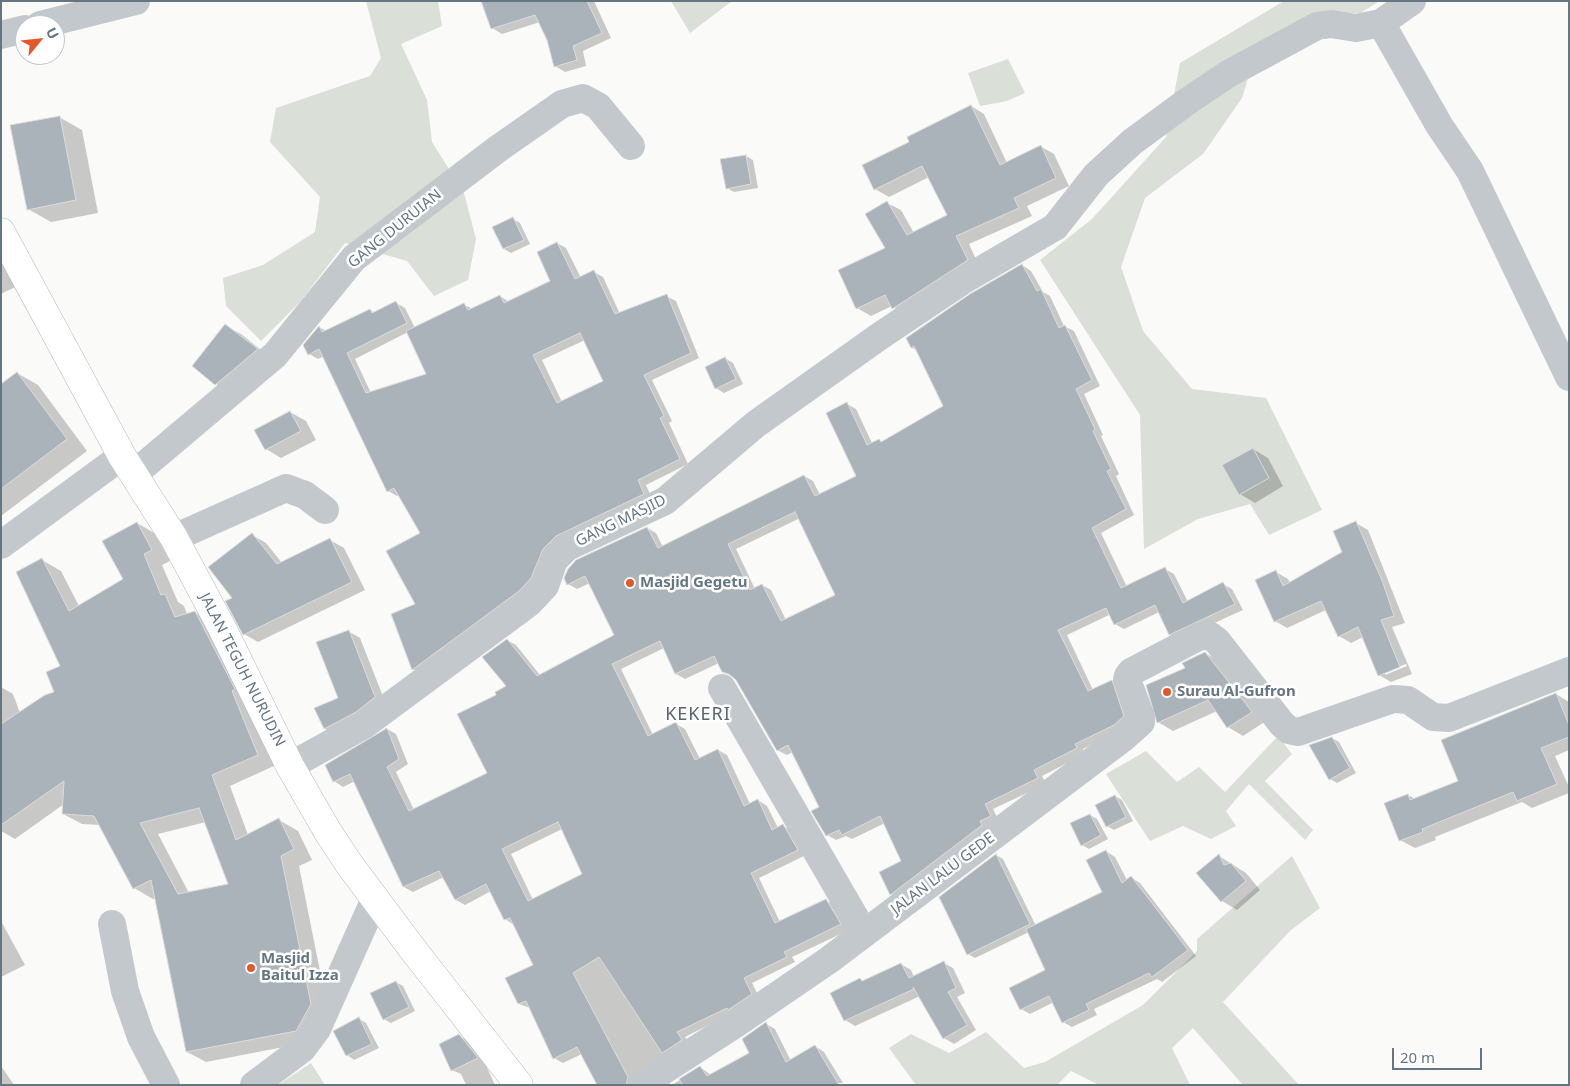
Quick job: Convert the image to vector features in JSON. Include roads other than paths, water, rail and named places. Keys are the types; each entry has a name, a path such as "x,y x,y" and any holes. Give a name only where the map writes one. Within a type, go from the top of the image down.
{"street":[{"path":"65,19 136,1"},
{"path":"1412,1 1381,23 1439,125 1470,171 1569,377"},
{"name":"GANG MASJID","path":"290,766 364,725 529,603 545,586 554,560 567,547 631,515 658,505 756,424 880,336 989,265 1055,227 1096,176 1132,142 1228,74 1317,26 1331,24 1356,28 1381,23"},
{"path":"1,35 15,32"},
{"name":"GANG DURUIAN","path":"1,545 128,465 275,355 354,258 499,148 562,104 584,98 598,106 631,146"},
{"name":"JALAN TEGUH NURUDIN","path":"1,232 128,465 174,538 222,628 290,766 349,864 519,1085"},
{"path":"174,538 286,488 305,495 325,510"},
{"name":"JALAN LALU GEDE","path":"641,1085 737,1023 864,933 1123,738 1140,722 1141,717 1127,680 1131,672 1204,634 1217,641 1282,724 1289,730 1298,732 1393,699 1408,700 1433,717 1449,718 1569,671"},
{"path":"722,688 864,933"},
{"path":"254,1085 302,1049 317,1029 375,899"},
{"path":"112,924 125,991 141,1037 166,1085"}],"place":[{"name":"Masjid Gegetu","path":"630,583"},
{"name":"Surau Al-Gufron","path":"1167,692"},
{"name":"Masjid Baitul Izza","path":"251,968"}],"district":[{"name":"KEKERI","path":"698,715"}]}
